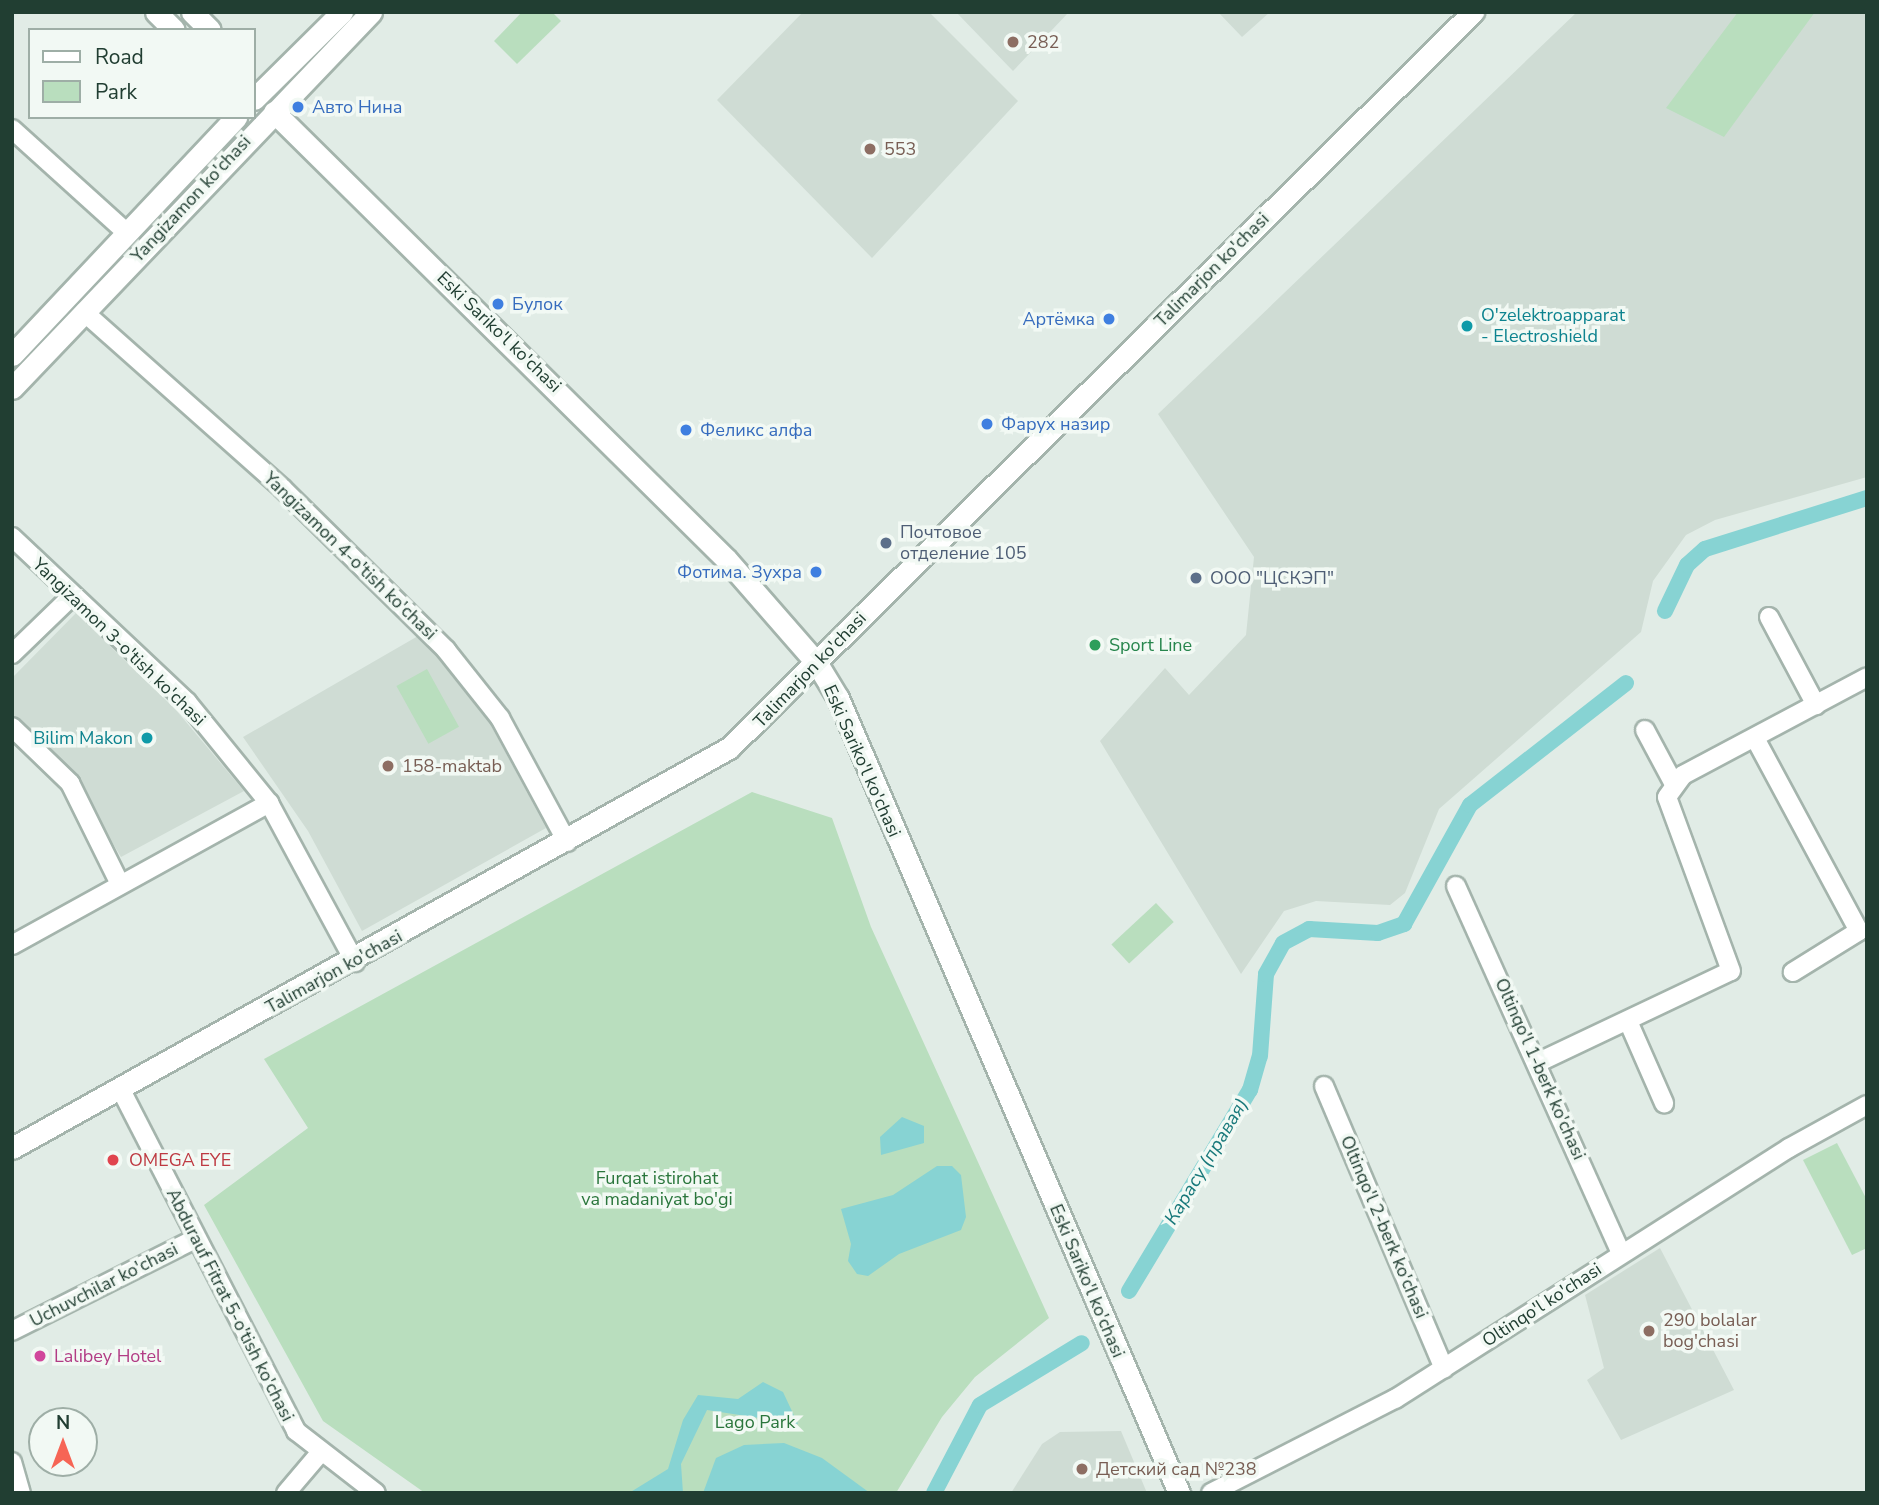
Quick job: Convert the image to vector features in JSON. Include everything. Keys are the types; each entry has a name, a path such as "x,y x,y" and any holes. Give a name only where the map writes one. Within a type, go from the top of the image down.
{"street":[{"path":"156,12 171,28"},
{"path":"192,12 207,28"},
{"path":"258,87 342,12"},
{"name":"Yangizamon ko'chasi","path":"264,110 371,12"},
{"name":"Talimarjon ko'chasi","path":"12,1148 355,962 729,748 1473,12"},
{"name":"Eski Sariko'l ko'chasi","path":"258,87 264,110 726,559 816,662 838,698 1179,1493"},
{"name":"Yangizamon ko'chasi","path":"15,347 234,119"},
{"name":"Yangizamon ko'chasi","path":"12,388 84,312 256,119"},
{"path":"12,129 127,233"},
{"name":"Yangizamon 4-o'tish ko'chasi","path":"84,312 282,488 446,650 500,718 567,842"},
{"name":"Yangizamon 3-o'tish ko'chasi","path":"12,537 187,702 269,803 355,962"},
{"path":"12,654 72,596"},
{"path":"1769,617 1816,705"},
{"path":"1539,1062 1731,971 1672,820 1667,797 1674,784 1867,677"},
{"path":"12,727 70,783 120,884"},
{"path":"1646,730 1674,784"},
{"path":"1756,740 1859,931 1793,972"},
{"path":"12,944 269,803"},
{"name":"Oltinqo'l 1-berk ko'chasi","path":"1456,886 1539,1062 1621,1254"},
{"path":"1628,1021 1664,1103"},
{"name":"Oltinqo'l 2-berk ko'chasi","path":"1324,1086 1444,1369"},
{"name":"Abdurauf Fitrat 5-o'tish ko'chasi","path":"120,1088 195,1239 296,1431 320,1453 376,1493"},
{"name":"Oltinqo'l ko'chasi","path":"1211,1493 1444,1369 1621,1254 1867,1105"},
{"name":"Uchuvchilar ko'chasi","path":"12,1331 195,1239"},
{"path":"286,1493 320,1453"},
{"path":"12,1462 22,1493"}],"shaded area":[{"name":"553","path":"803,12 929,12 1018,101 872,258 717,100"},
{"name":"282","path":"956,12 1069,12 1013,71"},
{"path":"1218,12 1270,12 1242,37"},
{"path":"1577,12 1867,12 1867,477 1715,520 1686,535 1653,581 1641,632 1439,809 1405,893 1390,905 1316,901 1284,911 1241,974 1100,741 1165,668 1189,695 1246,635 1254,557 1158,414"},
{"path":"76,613 176,710 244,791 121,857 72,775 12,714 12,678"},
{"name":"158-maktab","path":"418,636 480,705 546,828 362,931 308,831 243,737"},
{"name":"290 bolalar bog'chasi","path":"1660,1248 1734,1390 1621,1440 1587,1380 1604,1368 1585,1295"},
{"name":"Детский сад №238","path":"1121,1431 1147,1493 1011,1493 1042,1444 1060,1432"}],"green space":[{"path":"522,12 552,12 561,21 517,64 494,41"},
{"path":"1738,12 1815,12 1724,137 1666,108"},
{"path":"427,669 459,727 428,744 396,686"},
{"name":"Furqat istirohat va madaniyat bo'gi","path":"752,792 832,818 871,927 1049,1318 975,1377 942,1417 896,1493 425,1493 323,1421 204,1205 308,1128 264,1059"},
{"path":"1156,903 1174,922 1129,964 1111,945"},
{"path":"1837,1143 1867,1200 1867,1248 1852,1255 1803,1160"}],"water":[{"path":"902,1117 924,1126 924,1143 881,1155 880,1137"},
{"path":"937,1166 952,1166 961,1175 966,1217 961,1230 899,1254 868,1276 857,1274 848,1261 851,1244 841,1209 893,1195"},
{"path":"763,1382 783,1392 798,1424 707,1410 681,1464 683,1493 629,1493 668,1469 683,1420 698,1395 738,1399"},
{"path":"784,1443 822,1458 870,1493 703,1493 716,1458 744,1445"}],"waterway":[{"name":"Карасу (правая)","path":"1665,611 1687,565 1705,549 1867,498"},
{"name":"Карасу (правая)","path":"1129,1291 1250,1090 1260,1056 1266,974 1283,943 1309,929 1378,933 1404,924 1470,805 1626,683"},
{"name":"Карасу (правая)","path":"934,1493 980,1405 1082,1343"}],"place":[{"name":"282","path":"1013,42"},
{"name":"Авто Нина","path":"298,107"},
{"name":"553","path":"870,149"},
{"name":"Булок","path":"498,304"},
{"name":"Артёмка","path":"1109,319"},
{"name":"O'zelektroapparat - Electroshield","path":"1467,326"},
{"name":"Фарух назир","path":"987,424"},
{"name":"Феликс алфа","path":"686,430"},
{"name":"Почтовое отделение 105","path":"886,543"},
{"name":"Фотима. Зухра","path":"816,572"},
{"name":"ООО \"ЦСКЭП\"","path":"1196,578"},
{"name":"Sport Line","path":"1095,645"},
{"name":"Bilim Makon","path":"147,738"},
{"name":"158-maktab","path":"388,766"},
{"name":"OMEGA EYE","path":"113,1160"},
{"name":"290 bolalar bog'chasi","path":"1649,1331"},
{"name":"Lalibey Hotel","path":"40,1356"},
{"name":"Детский сад №238","path":"1082,1469"}],"park label":[{"name":"Lago Park","path":"755,1422"}]}
